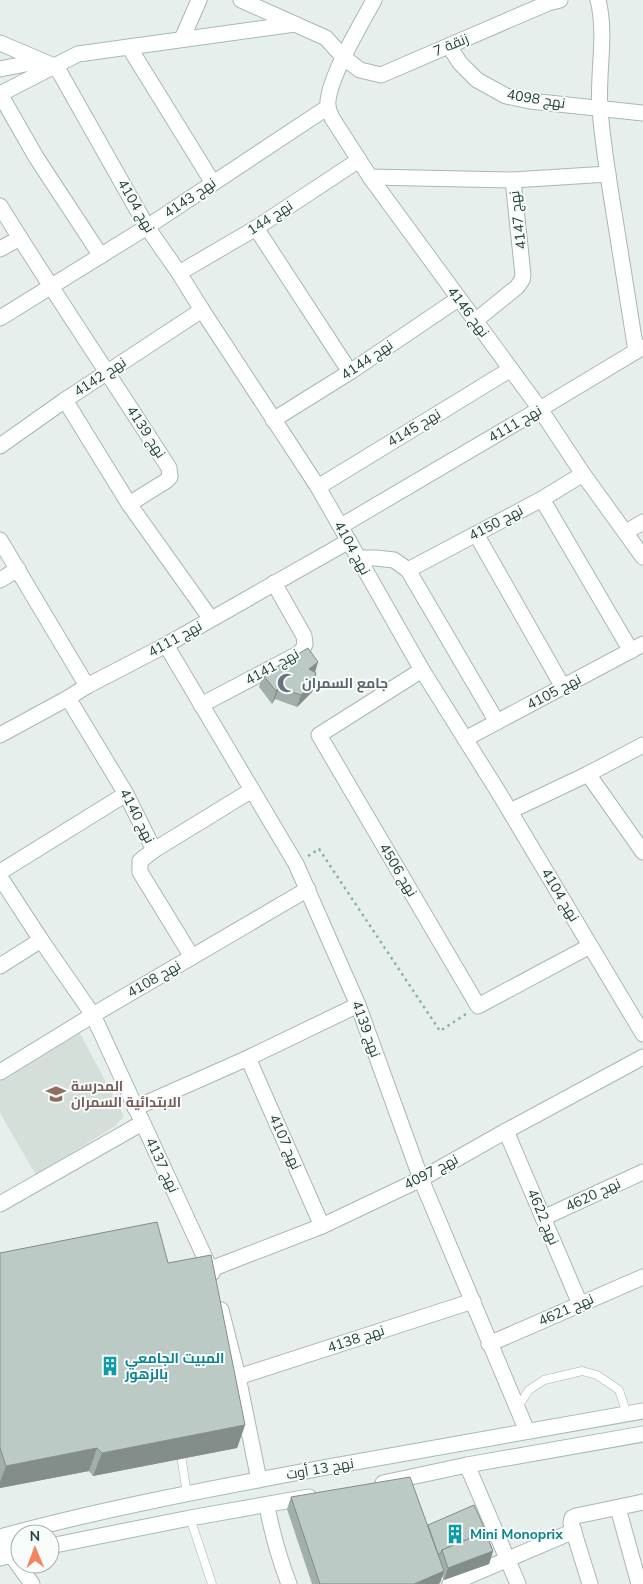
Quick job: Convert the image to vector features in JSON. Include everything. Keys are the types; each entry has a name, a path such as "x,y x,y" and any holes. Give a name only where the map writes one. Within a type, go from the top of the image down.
{"street":[{"path":"182,39 199,0"},
{"name":"زنقة 7","path":"241,0 326,38 343,57 360,70 381,75 548,3 560,0"},
{"path":"328,107 332,86 343,57 374,0"},
{"name":"نهج 4111","path":"340,526 640,349 608,174 600,108 603,32 598,0"},
{"path":"0,69 47,63 78,54 295,24"},
{"path":"0,43 47,63"},
{"name":"نهج 4098","path":"449,46 460,63 476,80 506,96 530,101 643,113"},
{"path":"128,47 213,183"},
{"path":"47,63 0,94 36,157 101,256"},
{"name":"نهج 4104","path":"47,63 60,73 147,227 318,487 422,670 510,811 590,946 639,1018 643,1034"},
{"name":"نهج 4143","path":"0,317 147,227 328,107"},
{"name":"نهج 4146","path":"328,107 332,118 358,160 540,409 583,474 643,557"},
{"name":"نهج 144","path":"179,273 256,228 358,160"},
{"path":"513,180 608,174"},
{"name":"نهج 4147","path":"370,177 513,180 523,260 522,280 518,287 475,321"},
{"path":"0,206 50,288 108,372"},
{"path":"256,228 350,372"},
{"path":"0,249 20,238"},
{"name":"نهج 4144","path":"273,420 350,372 458,299"},
{"name":"نهج 4142","path":"0,446 65,400 202,310"},
{"name":"نهج 4145","path":"318,487 511,370"},
{"name":"نهج 4139","path":"108,372 170,472 170,476 166,481 129,504"},
{"path":"65,400 129,504 211,619"},
{"name":"نهج 4150","path":"408,570 542,499 583,474"},
{"path":"542,499 637,648"},
{"path":"626,532 643,522"},
{"path":"476,534 563,687"},
{"path":"0,540 87,686"},
{"name":"نهج 4111","path":"0,734 166,645 349,541"},
{"path":"358,558 394,560 408,570 497,722"},
{"path":"0,580 18,569"},
{"name":"نهج 4141","path":"201,705 298,654 303,649 305,644 304,636 274,584"},
{"name":"نهج 4139","path":"166,645 296,864 308,889 358,1005 421,1179 527,1431"},
{"name":"نهج 4105","path":"465,739 637,648"},
{"name":"نهج 4506","path":"422,670 319,734 478,1006"},
{"name":"نهج 4140","path":"68,698 90,731 126,794 154,850 140,861 140,872 192,957"},
{"path":"510,811 588,774 643,745"},
{"path":"588,774 643,852"},
{"path":"154,850 252,790"},
{"path":"0,872 126,794"},
{"name":"نهج 4137","path":"0,877 93,1015 211,1269 238,1377 259,1480"},
{"name":"نهج 4108","path":"0,1072 308,889"},
{"path":"0,966 41,940"},
{"path":"478,1006 590,946"},
{"path":"136,1108 248,1058 358,1005"},
{"name":"نهج 4097","path":"211,1269 322,1226 421,1179 643,1057"},
{"name":"نهج 4107","path":"248,1058 322,1226"},
{"path":"0,1204 142,1123"},
{"name":"نهج 4622","path":"506,1131 580,1304"},
{"name":"نهج 4620","path":"543,1218 643,1172"},
{"name":"نهج 4621","path":"490,1344 643,1277"},
{"name":"نهج 4138","path":"238,1377 473,1301"},
{"name":"نهج 13 أوت","path":"0,1538 112,1508 643,1411"},
{"name":"نهج 13 أوت","path":"369,1485 408,1483 467,1466 643,1434"},
{"path":"467,1466 518,1584"},
{"name":"نهج 13 أوت","path":"60,1544 323,1494"},
{"path":"590,1584 571,1523 572,1518 643,1502"},
{"path":"267,1506 271,1529 289,1584"},
{"path":"618,1508 639,1584"},
{"path":"452,1584 574,1531"},
{"path":"0,1538 10,1553"}],"lane":[{"path":"517,1408 529,1390 544,1380 582,1371 597,1375 619,1390 627,1414"},
{"path":"179,1445 187,1494"},
{"path":"190,1518 212,1584"}],"path":[{"path":"296,864 319,849 440,1031 478,1006"}],"shaded area":[{"name":"المدرسة الابتدائية السمران","path":"77,1028 124,1116 115,1126 36,1175 0,1113 0,1075"}],"building":[{"path":"308,648 318,662 309,669 316,673 316,680 301,695 279,687 276,691 263,675"},
{"name":"المبيت الجامعي بالزهور","path":"157,1222 168,1263 211,1255 245,1425 102,1453 97,1448 6,1466 0,1448 0,1253"},
{"path":"410,1477 444,1571 414,1584 320,1584 291,1497"},
{"name":"Mini Monoprix","path":"474,1505 487,1534 485,1532 442,1550 438,1554 428,1525"},
{"path":"485,1532 493,1551 448,1568 442,1550"}],"place":[{"name":"جامع السمران","path":"287,683"},
{"name":"المدرسة الابتدائية السمران","path":"56,1094"},
{"name":"المبيت الجامعي بالزهور","path":"110,1366"},
{"name":"Mini Monoprix","path":"455,1534"}]}
